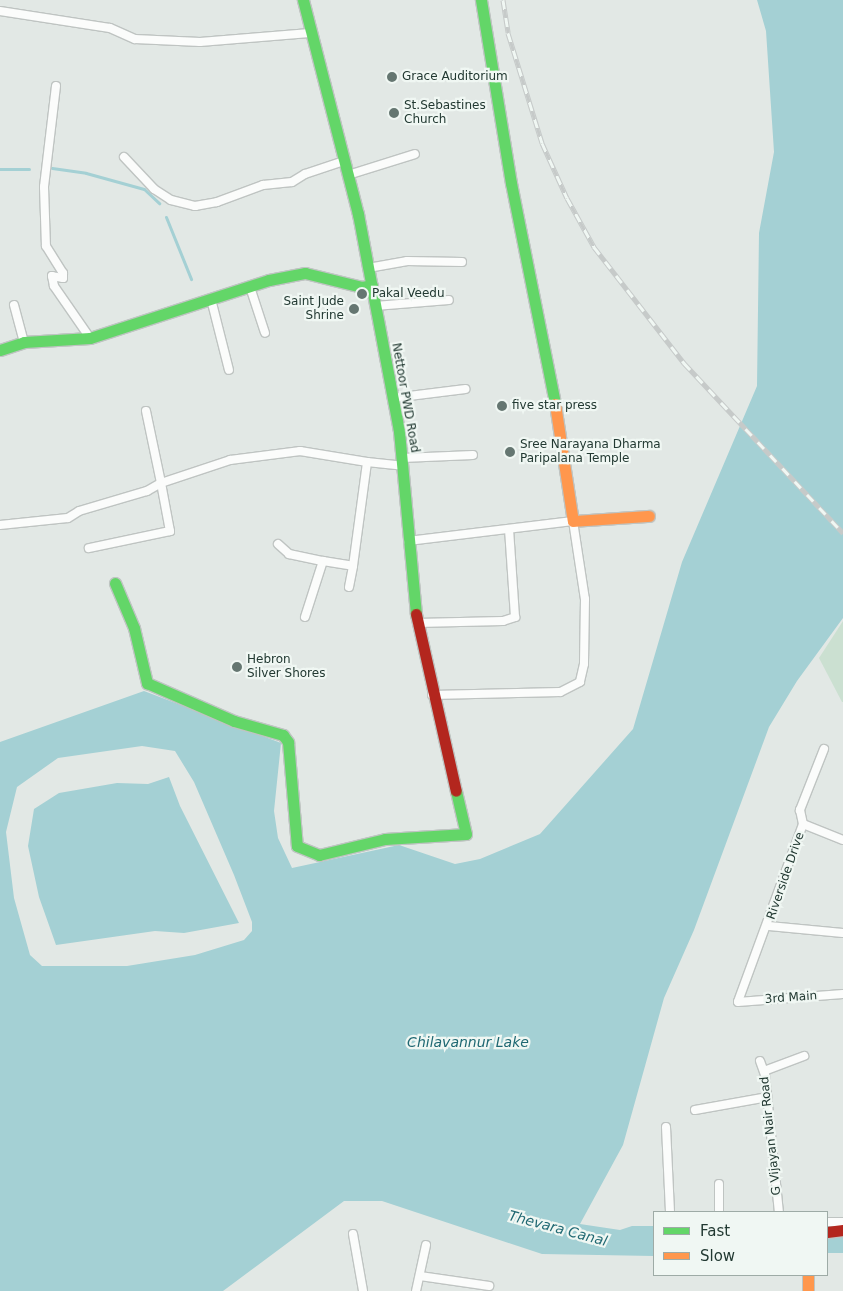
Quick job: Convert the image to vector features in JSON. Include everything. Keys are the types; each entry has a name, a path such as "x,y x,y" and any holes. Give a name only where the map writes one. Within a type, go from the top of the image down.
{"street":[{"name":"Nettoor PWD Road","path":"115,583 134,628 146,683 234,721 283,735 288,742 297,846 320,855 385,839 466,834 432,696 417,623 402,462 372,285 348,175 310,34 303,0"},
{"path":"432,696 560,692 580,682 584,664 585,599 551,376 511,184 481,0"},
{"path":"0,12 110,28 135,38 200,42 310,34"},
{"path":"56,86 44,179 46,246 63,273 63,278 52,276 54,286 90,338"},
{"path":"348,175 415,154"},
{"path":"124,157 154,189 170,200 195,206 217,202 262,185 292,182 305,174 344,162"},
{"path":"368,268 407,261 462,262"},
{"path":"0,350 24,342 90,338 250,287 305,273 362,287 372,285"},
{"path":"250,287 265,333"},
{"path":"212,299 229,370"},
{"path":"375,306 449,300"},
{"path":"14,305 24,342"},
{"path":"392,398 465,389"},
{"path":"89,548 170,531 146,411"},
{"path":"0,525 68,518 79,511 147,491 161,483 230,460 300,452 367,462 402,462 473,455"},
{"path":"349,586 367,462"},
{"path":"408,542 508,528 649,516"},
{"path":"417,623 503,621 515,617 508,528"},
{"path":"278,544 289,554 353,566"},
{"path":"305,618 323,561"},
{"name":"Riverside Drive","path":"738,1002 769,926 803,824 800,810 824,749"},
{"path":"803,824 843,840"},
{"path":"769,926 843,933"},
{"name":"3rd Main","path":"738,1002 843,994"},
{"path":"764,1071 804,1056"},
{"name":"G Vijayan Nair Road","path":"760,1061 764,1071 768,1097 779,1211"},
{"path":"695,1110 768,1097"},
{"path":"666,1127 670,1211"},
{"path":"719,1184 719,1211"},
{"path":"828,1222 843,1222"},
{"path":"828,1232 843,1230"},
{"path":"353,1234 363,1291"},
{"path":"416,1291 426,1246"},
{"path":"420,1276 489,1286"},
{"path":"808,1276 808,1291"}],"green space":[{"path":"843,621 843,702 842,702 819,658"}],"water":[{"name":"Chilavannur Lake","path":"757,0 843,0 843,618 797,681 769,727 694,930 664,998 623,1145 580,1224 620,1230 632,1226 653,1226 653,1256 542,1254 382,1201 344,1201 223,1291 0,1291 0,742 144,691 281,743 274,811 278,838 292,868 399,845 455,864 480,859 540,834 633,729 682,562 757,386 759,233 774,152 766,31","holes":["142,746 175,751 194,782 234,875 252,922 252,931 244,940 195,955 127,966 42,966 30,955 14,898 6,832 17,787 58,758"]},
{"path":"169,777 180,806 239,923 184,933 155,931 56,945 39,897 28,846 34,809 59,793 117,783 148,784"},
{"path":"828,1228 843,1228 843,1253 828,1253"}],"waterway":[{"path":"52,168 86,173 144,189 159,203"},
{"path":"0,169 29,169"},
{"path":"166,217 191,279"}],"railway":[{"path":"503,0 508,33 542,143 567,198 594,247 684,363 843,533"}],"traffic: fast":[{"path":"303,0 358,214 399,431 416,614"},
{"path":"481,0 511,183 555,404"},
{"path":"0,350 24,342 90,338 269,280 305,273 362,287 372,285"},
{"path":"115,583 134,628 147,683 234,721 283,735 288,742 297,846 319,855 385,839 466,834 456,791"}],"traffic: slow":[{"path":"555,404 573,521 649,516"},
{"path":"808,1276 808,1291"}],"traffic: jam":[{"path":"416,614 456,791"},
{"path":"828,1232 843,1230"}],"place":[{"name":"Grace Auditorium","path":"392,77"},
{"name":"St.Sebastines Church","path":"394,113"},
{"name":"Pakal Veedu","path":"362,294"},
{"name":"Saint Jude Shrine","path":"354,309"},
{"name":"five star press","path":"502,406"},
{"name":"Sree Narayana Dharma Paripalana Temple","path":"510,452"},
{"name":"Hebron Silver Shores","path":"237,667"}],"water label":[{"name":"Thevara Canal","path":"558,1228"}]}
